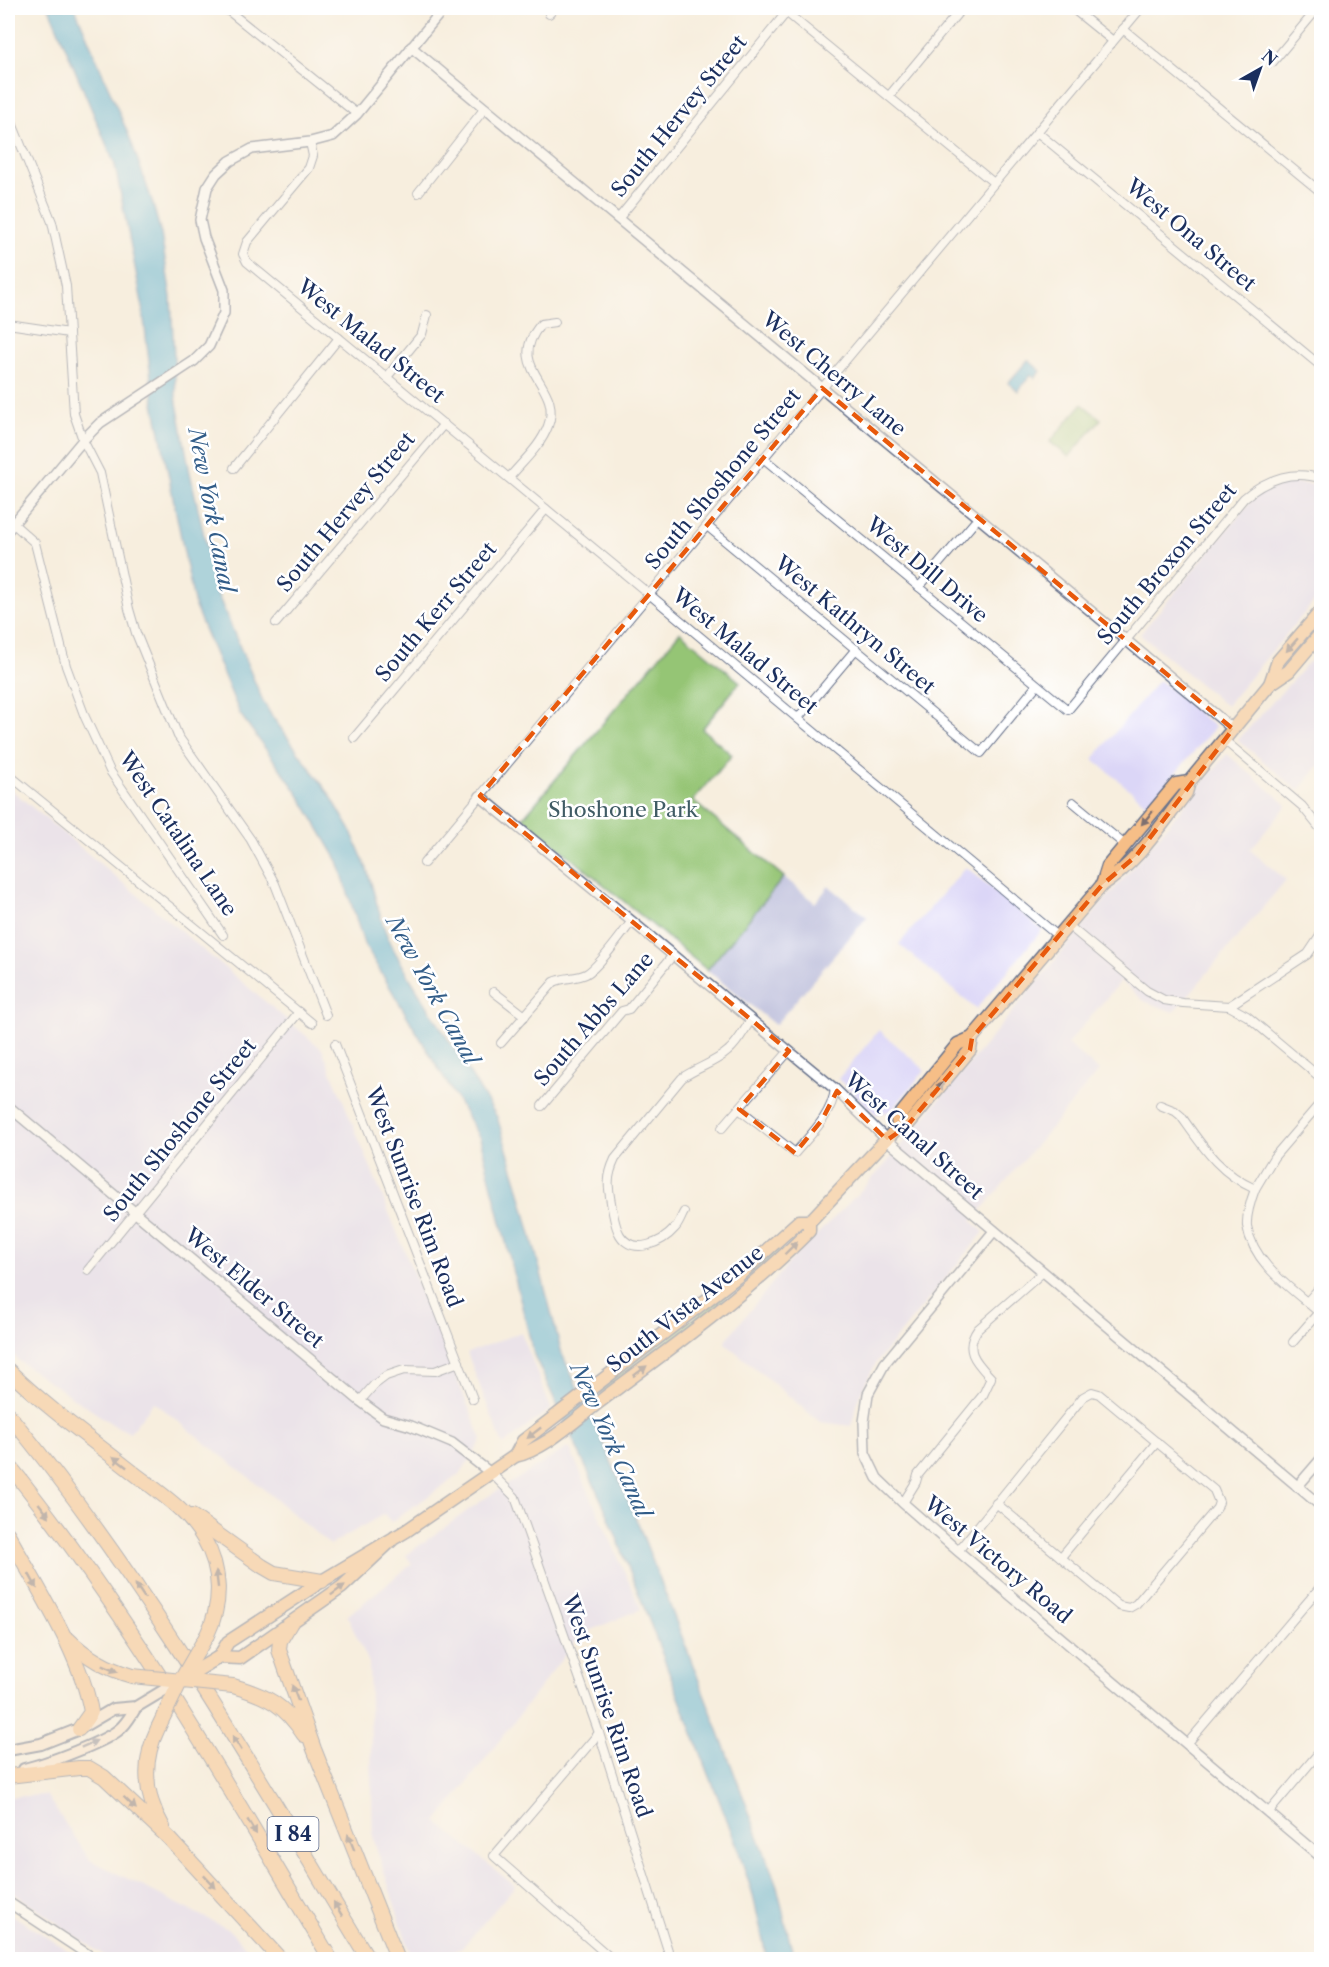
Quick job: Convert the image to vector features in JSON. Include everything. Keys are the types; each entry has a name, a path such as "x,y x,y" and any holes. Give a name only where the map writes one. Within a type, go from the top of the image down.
{"highway":[{"path":"8,1370 30,1391 166,1498 268,1570 288,1577 322,1581"},
{"name":"I 84","path":"8,1414 98,1531 173,1639 369,1959"},
{"name":"I 84","path":"8,1464 52,1521 146,1654 331,1959"},
{"path":"166,1498 194,1524 204,1539 214,1561 218,1581 218,1600 212,1624 181,1680 158,1728 150,1752 147,1783 154,1813 170,1839"},
{"path":"8,1534 59,1628 87,1690 91,1712 79,1729"},
{"path":"290,1624 280,1641 279,1650 314,1749 398,1959"},
{"path":"59,1628 90,1658 115,1671 132,1676 233,1686 260,1694 279,1706 294,1720 314,1749"},
{"path":"8,1775 88,1768 104,1777 170,1839 281,1959"}],"main road":[{"name":"South Vista Avenue","path":"1270,684 1278,661 1322,610"},
{"name":"South Vista Avenue","path":"1102,885 1118,876 1136,856 1186,794 1189,782 1270,684 1289,671 1322,632"},
{"name":"South Vista Avenue","path":"515,1456 531,1453 566,1427 729,1302 777,1262 809,1231 809,1221 898,1127 897,1119 951,1052 960,1042 972,1038 1069,926 1102,885 1108,866 1176,784 1189,782"},
{"name":"South Vista Avenue","path":"8,1775 56,1759 111,1735 122,1728 136,1707 219,1657 228,1642 322,1581 395,1538 492,1474 515,1456 523,1441 558,1413 729,1283 799,1221 809,1221"},
{"name":"South Vista Avenue","path":"219,1657 240,1658 342,1587 395,1538"},
{"name":"South Vista Avenue","path":"8,1750 41,1744 79,1729 113,1709 136,1707"}],"street":[{"path":"225,8 357,114"},
{"path":"9,524 83,440 107,417 194,361 209,346 224,313 224,290 204,238 200,220 207,188 216,174 230,161 252,149 310,142 333,136 357,114 444,8"},
{"path":"889,96 962,8"},
{"path":"1072,8 1113,41"},
{"name":"South Shoshone Street","path":"424,863 1141,8"},
{"path":"1272,63 1318,8"},
{"path":"786,9 994,183"},
{"name":"South Hervey Street","path":"618,219 786,9"},
{"path":"1123,29 1322,193"},
{"name":"West Cherry Lane","path":"411,47 1233,729"},
{"path":"418,193 485,108"},
{"path":"8,113 52,222 66,286 75,414 83,440 100,472 136,633 178,736 251,840 275,885 326,1015"},
{"name":"West Ona Street","path":"1037,132 1322,367"},
{"name":"West Malad Street","path":"310,142 313,156 309,168 247,242 243,254 247,262 650,594 1059,937"},
{"path":"387,377 422,334 427,315"},
{"path":"509,478 543,437 549,426 551,414 549,401 530,364 528,353 532,335 541,324 555,322"},
{"path":"8,324 69,333"},
{"path":"234,468 339,338"},
{"name":"South Hervey Street","path":"276,623 444,424"},
{"name":"West Dill Drive","path":"763,458 1068,710"},
{"name":"South Broxon Street","path":"1068,710 1244,498 1258,486 1288,475 1318,478"},
{"name":"South Kerr Street","path":"354,738 546,509"},
{"path":"920,587 978,518"},
{"name":"West Catalina Lane","path":"9,524 35,543 66,666 110,771 223,934"},
{"name":"West Kathryn Street","path":"707,526 981,753 1037,685"},
{"path":"798,718 856,649"},
{"path":"1224,740 1302,806 1322,831"},
{"path":"8,774 312,1023"},
{"name":"West Canal Street","path":"480,796 835,1089 887,1140 1322,1507"},
{"path":"1073,802 1125,845"},
{"path":"501,1044 554,982 582,976 591,971 632,921"},
{"path":"1229,1006 1308,954 1321,936 1322,924"},
{"path":"1069,926 1147,991 1164,1000 1183,1004 1229,1006 1247,1016 1322,1079"},
{"name":"South Abbs Lane","path":"542,1106 622,1011 629,1009 673,955"},
{"path":"494,992 525,1016"},
{"name":"South Shoshone Street","path":"88,1270 299,1012"},
{"path":"684,1212 675,1229 654,1244 642,1247 629,1244 616,1228 607,1185 609,1172 615,1159 682,1078 728,1052 751,1020"},
{"name":"West Sunrise Rim Road","path":"335,1044 473,1399"},
{"path":"722,1128 789,1051"},
{"path":"739,1109 795,1153 828,1112 834,1100 835,1089"},
{"path":"1293,1342 1320,1313 1268,1268 1254,1248 1247,1224 1249,1206 1255,1189 1274,1157 1322,1101"},
{"path":"1160,1105 1181,1116 1214,1162 1239,1182 1255,1189"},
{"name":"West Elder Street","path":"8,1106 360,1401 383,1418 411,1426 452,1443 492,1474"},
{"name":"West Victory Road","path":"994,1231 885,1363 868,1394 863,1435 865,1453 877,1478 958,1551 1322,1858"},
{"path":"903,1503 918,1475 983,1395 991,1378 979,1365 971,1350 971,1338 978,1329 1043,1272"},
{"path":"1306,1302 1322,1285"},
{"path":"360,1401 374,1385 386,1376 404,1370 435,1371 459,1362"},
{"path":"958,1551 996,1503 1083,1396 1092,1392 1099,1394 1214,1490 1219,1502 1217,1508 1136,1604 1129,1608 1119,1606 996,1503"},
{"path":"1061,1557 1157,1443"},
{"path":"1297,1487 1322,1458"},
{"name":"West Sunrise Rim Road","path":"492,1474 515,1497 599,1733 671,1959"},
{"path":"1187,1744 1322,1585"},
{"path":"599,1733 494,1856 613,1959"},
{"path":"1268,1813 1322,1749"},
{"path":"8,1902 96,1959"}],"highlighted area":[{"path":"822,388 1233,729 1136,856 1102,885 972,1038 970,1050 906,1127 887,1140 837,1091 822,1120 795,1153 739,1109 789,1051 480,796"}],"shaded area":[{"path":"1287,482 1314,485 1321,491 1321,593 1226,706 1140,634 1257,494"},
{"path":"1310,661 1321,670 1321,763 1299,791 1238,740"},
{"path":"1159,680 1215,727 1148,805 1093,759"},
{"path":"1227,754 1287,805 1250,850 1286,880 1174,1012 1144,1001 1121,981 1067,1044 1099,1071 972,1221 984,1232 876,1363 860,1394 851,1426 820,1422 724,1342 794,1257 884,1166"},
{"path":"8,787 322,1049 482,1440 460,1474 391,1522 384,1514 330,1545 154,1402 130,1432 115,1426 19,1361 8,1349"},
{"path":"966,867 1042,930 976,1009 899,944"},
{"path":"784,877 815,903 829,886 867,917 775,1025 707,970"},
{"path":"879,1030 925,1070 891,1111 876,1114 838,1079"},
{"path":"521,1332 551,1409 503,1445 467,1353"},
{"path":"569,1447 641,1609 580,1635 437,1822 515,1886 461,1949 412,1958 373,1837 369,1663 347,1616 412,1564 406,1555 484,1499"},
{"path":"46,1795 90,1860 228,1929 258,1959 109,1959 8,1889 8,1797"},
{"path":"8,1913 27,1924 81,1959 8,1959"}],"green space":[{"path":"1082,404 1101,419 1069,457 1050,442"},
{"name":"Shoshone Park","path":"680,632 740,682 702,729 732,755 693,801 784,877 707,970 523,818"},
{"path":"778,1248 781,1250 703,1317 601,1393 599,1390 707,1308"}],"water":[{"path":"49,8 75,8 131,141 152,201 161,234 171,297 176,398 217,593 271,715 330,795 350,829 367,869 390,943 497,1117 518,1185 562,1354 641,1531 710,1709 777,1886 794,1959 767,1959 753,1895 737,1846 608,1515 534,1355 480,1138 364,944 338,861 298,793 240,714 195,607 154,403 142,303 115,165"},
{"path":"1028,360 1041,371 1035,378 1031,375 1018,391 1008,383"}],"water label":[{"name":"New York Canal","path":"212,510"},
{"name":"New York Canal","path":"433,990"},
{"name":"New York Canal","path":"611,1440"}]}
